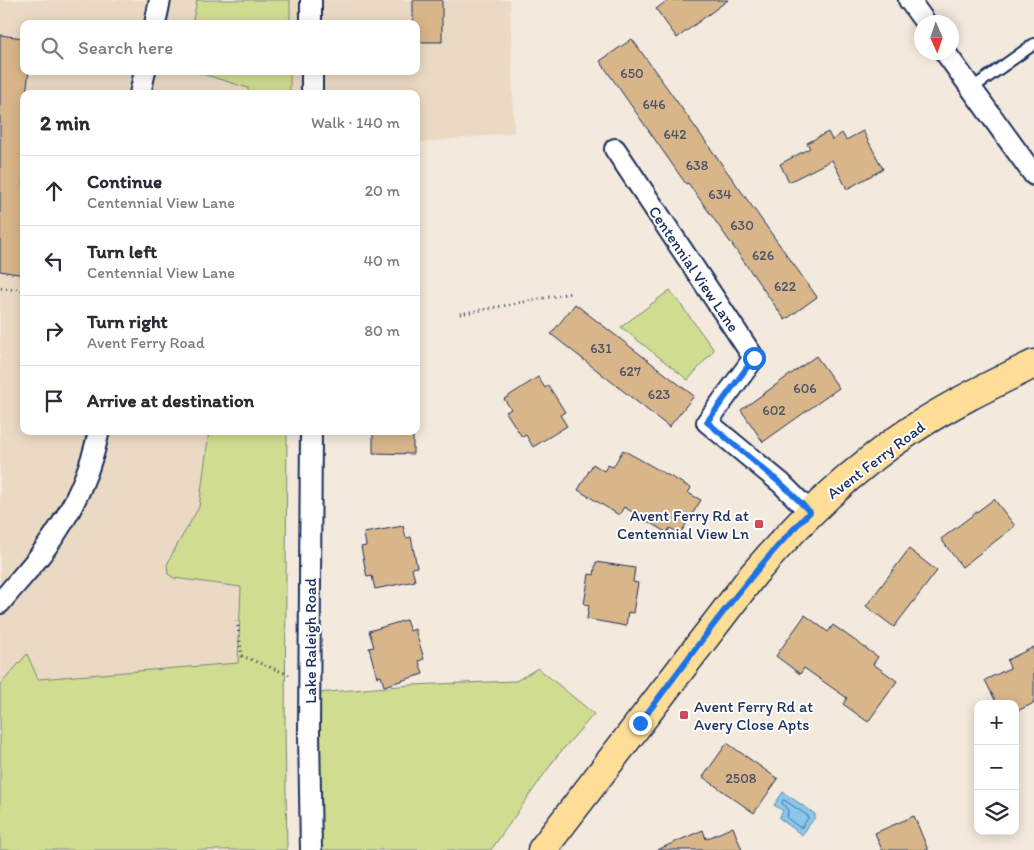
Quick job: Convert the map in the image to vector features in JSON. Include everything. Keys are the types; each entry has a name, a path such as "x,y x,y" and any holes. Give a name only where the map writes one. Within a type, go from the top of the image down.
{"main road":[{"name":"Avent Ferry Road","path":"542,850 753,575 810,512 848,478 914,429 944,410 1034,364"}],"street":[{"path":"156,20 160,0"},
{"path":"311,0 311,20"},
{"path":"909,0 920,15"},
{"path":"951,60 1034,175"},
{"path":"141,90 144,75"},
{"path":"312,75 312,90"},
{"name":"Centennial View Lane","path":"615,149 754,358 707,422 786,488 810,512"},
{"path":"0,603 47,547 66,518 89,467 98,435"},
{"name":"Lake Raleigh Road","path":"311,435 311,850"}],"lane":[{"path":"971,89 1034,44"}],"path":[{"path":"1,288 20,290"},
{"path":"460,314 571,293"},
{"path":"237,621 242,656 282,671 310,687"}],"shaded area":[{"path":"0,0 510,0 514,133 420,143 420,90 20,90 20,435 278,435 265,850 0,850"}],"green space":[{"path":"197,0 290,0 290,20 193,20"},
{"path":"206,75 290,75 290,90 248,90 248,88"},
{"path":"670,290 714,350 688,380 621,327"},
{"path":"208,435 287,435 285,729 287,850 0,850 0,685 27,654 38,679 238,663 241,587 174,578 168,574 167,565 172,554 199,507"},
{"path":"538,668 594,714 557,756 491,850 318,850 317,693 411,685 516,681"}],"water":[{"path":"783,792 815,814 815,817 802,835 779,818 783,811 774,805"}],"building":[{"path":"413,0 442,0 442,42 420,42 420,20 413,20"},
{"path":"668,0 728,0 677,38 656,9"},
{"path":"0,35 20,38 20,75 28,75 27,90 20,90 20,274 0,271"},
{"path":"632,39 817,297 785,320 688,183 686,184 600,61"},
{"path":"863,131 883,169 847,189 832,160 789,182 780,164 810,148 807,143 828,132 832,140 842,133 846,140"},
{"path":"575,304 694,396 669,427 551,334"},
{"path":"816,356 839,388 763,442 741,410"},
{"path":"538,377 545,388 548,385 565,412 560,415 567,426 533,447 526,435 522,437 506,412 511,409 504,399"},
{"path":"373,435 413,435 413,454 373,453"},
{"path":"623,450 691,488 688,493 701,500 680,534 670,528 667,533 624,507 619,515 578,490 593,464 604,471 608,465 613,467"},
{"path":"994,499 1015,526 962,567 941,539"},
{"path":"403,526 406,538 411,537 417,567 412,568 415,581 375,589 372,576 367,577 361,547 366,546 364,533"},
{"path":"909,549 937,571 894,627 866,606"},
{"path":"596,562 635,568 633,582 638,583 633,613 628,612 626,626 587,619 589,605 584,604 589,574 594,575"},
{"path":"805,615 828,632 833,625 878,657 873,664 897,681 868,722 843,704 847,698 804,668 800,674 776,656"},
{"path":"406,620 410,631 415,629 424,659 419,661 423,674 384,686 381,676 377,677 369,648 374,647 369,631"},
{"path":"1034,647 1034,703 1019,710 1019,700 995,700 985,680 1010,668 1007,660"},
{"path":"727,743 778,779 754,813 703,777"},
{"path":"914,816 928,850 882,850 875,833"},
{"path":"733,827 742,850 657,850 703,830 706,839"}],"place":[{"name":"Avent Ferry Rd at Centennial View Ln","path":"759,524"},
{"name":"Avent Ferry Rd at Avery Close Apts","path":"684,715"}],"route":[{"path":"640,723 753,575 810,512 786,488 707,422 754,358"}]}
